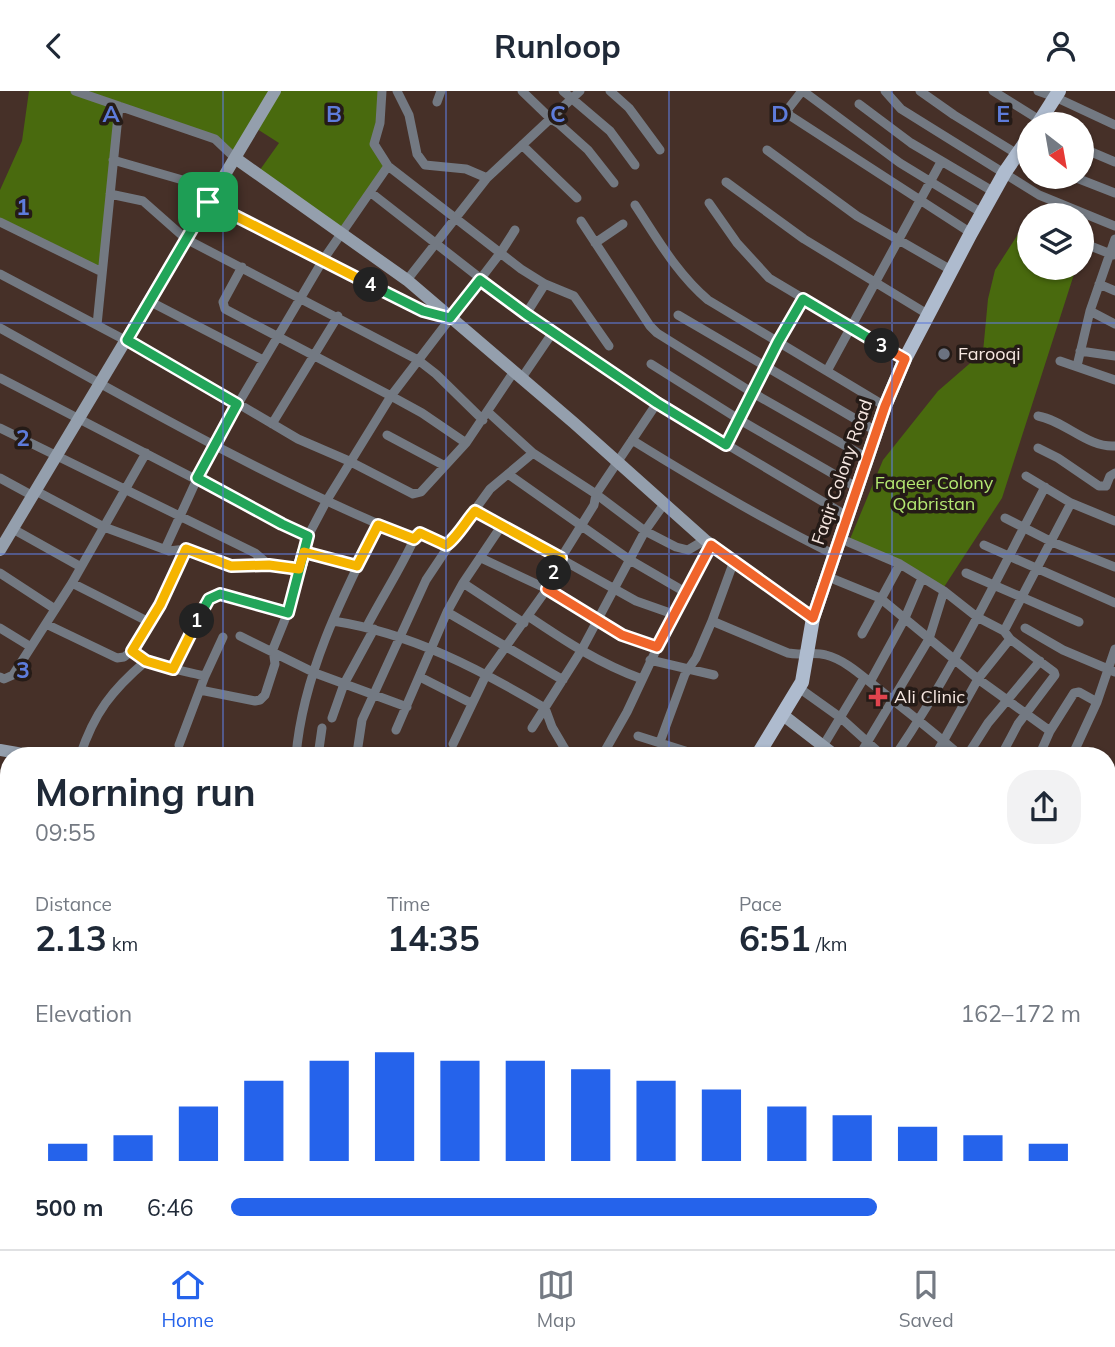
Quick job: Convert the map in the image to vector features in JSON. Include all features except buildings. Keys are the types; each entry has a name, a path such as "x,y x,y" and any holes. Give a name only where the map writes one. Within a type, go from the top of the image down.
{"main road":[{"path":"0,550 7,533 101,384 275,91"},
{"path":"1048,112 1057,94"},
{"name":"Faqir Colony Road","path":"763,747 802,682 813,618 833,554 885,406 905,359 971,233 1017,154"},
{"path":"235,158 407,280 708,543 813,618"},
{"path":"783,715 816,747"}],"street":[{"path":"75,91 215,139 235,158"},
{"path":"382,91 380,123 374,144 388,166 521,269 545,284 574,296 580,301 609,347"},
{"path":"397,91 409,115 417,154 425,165 466,169 486,178"},
{"path":"437,102 441,91"},
{"path":"522,91 551,120 588,150 614,183"},
{"path":"563,91 610,131 635,165"},
{"path":"407,280 486,178 580,91"},
{"path":"610,91 629,108 660,150"},
{"path":"971,233 789,115 788,109 802,91 900,163 982,213"},
{"path":"885,91 901,109 1039,195 1115,226"},
{"path":"920,91 1017,154"},
{"path":"993,91 1025,112"},
{"path":"1038,91 1057,94 1115,125"},
{"path":"859,104 911,143 994,192"},
{"path":"97,325 119,106"},
{"path":"522,145 577,198"},
{"path":"767,150 857,216 951,270"},
{"path":"1094,153 1115,162"},
{"path":"113,160 193,183 210,199 323,260 408,304 450,318"},
{"path":"827,371 941,162"},
{"path":"166,549 197,478 237,404 323,260 388,166"},
{"path":"726,182 804,239 929,315"},
{"path":"1094,185 1115,193"},
{"path":"370,192 526,314 657,403 847,516"},
{"path":"110,194 143,201 186,239 302,297 418,360 533,453 596,494 645,531 676,547 688,550 708,543"},
{"path":"709,203 737,243 769,278 905,359"},
{"path":"635,205 691,286 708,300 885,406"},
{"path":"581,221 650,326 669,341 753,393 867,458"},
{"path":"0,222 103,272"},
{"path":"595,243 623,224"},
{"path":"200,689 260,700 265,695 275,664 273,653 288,613 308,536 327,500 391,395 501,252 514,230"},
{"path":"1077,366 1090,311 1112,255 1115,239"},
{"path":"1094,248 1112,255"},
{"path":"242,267 223,306 230,312 391,395 466,443"},
{"path":"0,274 127,340 298,439 349,461 413,494 421,492 466,443 553,332"},
{"path":"526,314 545,284"},
{"path":"1100,284 1115,291"},
{"path":"726,445 803,299"},
{"path":"149,301 264,360"},
{"path":"1090,311 1115,324"},
{"path":"678,314 876,431"},
{"path":"272,424 338,316"},
{"path":"0,328 215,445 378,525 414,539"},
{"path":"1080,351 1115,356"},
{"path":"1060,361 1115,380"},
{"path":"651,364 856,487"},
{"path":"0,378 308,536"},
{"path":"453,744 486,673 547,589 561,558 596,501 596,494 657,403"},
{"path":"1038,416 1060,423 1101,446 1115,446"},
{"path":"0,428 255,554 269,565"},
{"path":"387,435 445,466"},
{"path":"632,440 710,489 833,554"},
{"path":"1038,449 1058,458 1099,486 1106,486 1110,476 1115,473"},
{"path":"0,677 4,679 13,675 72,583 146,453"},
{"path":"358,747 362,720 426,580 460,527 490,489 533,453"},
{"path":"508,474 630,560 685,592"},
{"path":"1026,476 1072,503 1115,521"},
{"path":"0,478 104,527 166,549 186,549 231,566 269,565 299,569"},
{"path":"901,747 954,660 1045,487"},
{"path":"1004,631 1072,503"},
{"path":"532,728 581,651 645,531 664,504"},
{"path":"475,511 636,601 673,614"},
{"path":"1005,518 1052,542 1115,567"},
{"path":"297,747 299,722 333,621 378,525"},
{"path":"396,730 447,612 463,583 502,526"},
{"path":"7,533 81,567"},
{"path":"332,718 382,597 402,566 414,539 420,533 446,545 450,544"},
{"path":"839,538 900,564 944,591 977,617 1004,631 1010,639 1054,672 1055,675 1025,714 1006,747"},
{"path":"607,747 627,712 708,543"},
{"path":"984,545 1115,603"},
{"path":"46,624 117,659 124,657 132,651 160,605 186,549"},
{"path":"304,552 357,566"},
{"path":"481,558 547,589 622,635 657,647"},
{"path":"660,742 685,674 689,671 712,621 734,561"},
{"path":"862,635 900,564"},
{"path":"0,573 55,609"},
{"path":"967,573 1079,621"},
{"path":"826,576 880,598 978,679 1050,731"},
{"path":"823,747 905,618 922,578"},
{"path":"72,583 149,622"},
{"path":"463,583 581,651 619,671 642,679"},
{"path":"864,747 929,639 944,591"},
{"path":"173,669 209,599 216,594 288,613"},
{"path":"447,612 563,680"},
{"path":"333,621 370,627 402,637 486,673 545,708 564,747"},
{"path":"712,621 788,653 828,655 847,664 951,747"},
{"path":"0,628 31,647"},
{"path":"1025,628 1063,650 1112,671"},
{"path":"240,636 315,673 407,707"},
{"path":"179,745 223,637"},
{"path":"942,747 978,679 1010,639"},
{"path":"1076,747 1112,671 1115,649"},
{"path":"132,651 146,661 205,676"},
{"path":"650,660 714,675"},
{"path":"83,747 99,710 119,684 146,661"},
{"path":"973,747 1006,700 1040,661"},
{"path":"420,677 471,703"},
{"path":"799,688 841,718 873,747"},
{"path":"1043,747 1076,691 1097,702"},
{"path":"319,747 322,728"},
{"path":"638,736 675,747"}],"green space":[{"path":"29,91 383,91 375,140 389,167 343,234 257,174 279,143 254,127 237,155 215,140 119,106 102,274 0,222 0,190 22,141"},
{"name":"Faqeer Colony Qabristan","path":"1017,236 1017,280 1072,280 1002,498 944,587 850,539 883,460 938,391 983,352 988,299 995,270"}],"place":[{"name":"Farooqi","path":"944,354"},
{"name":"Ali Clinic","path":"878,697"}],"route":[{"path":"208,202 127,340 237,404 197,478 308,536 299,569 290,607 288,613 216,594 209,599 173,669 146,661 132,651 160,605 186,549 237,567 269,565 299,569 304,552 357,566 378,525 414,539 420,533 446,545 450,544 460,527 475,511 561,558 547,589 622,635 657,647 711,545 813,618 885,406 905,359 803,299 726,445 657,403 506,301 480,280 450,318 423,311 208,202"}]}
